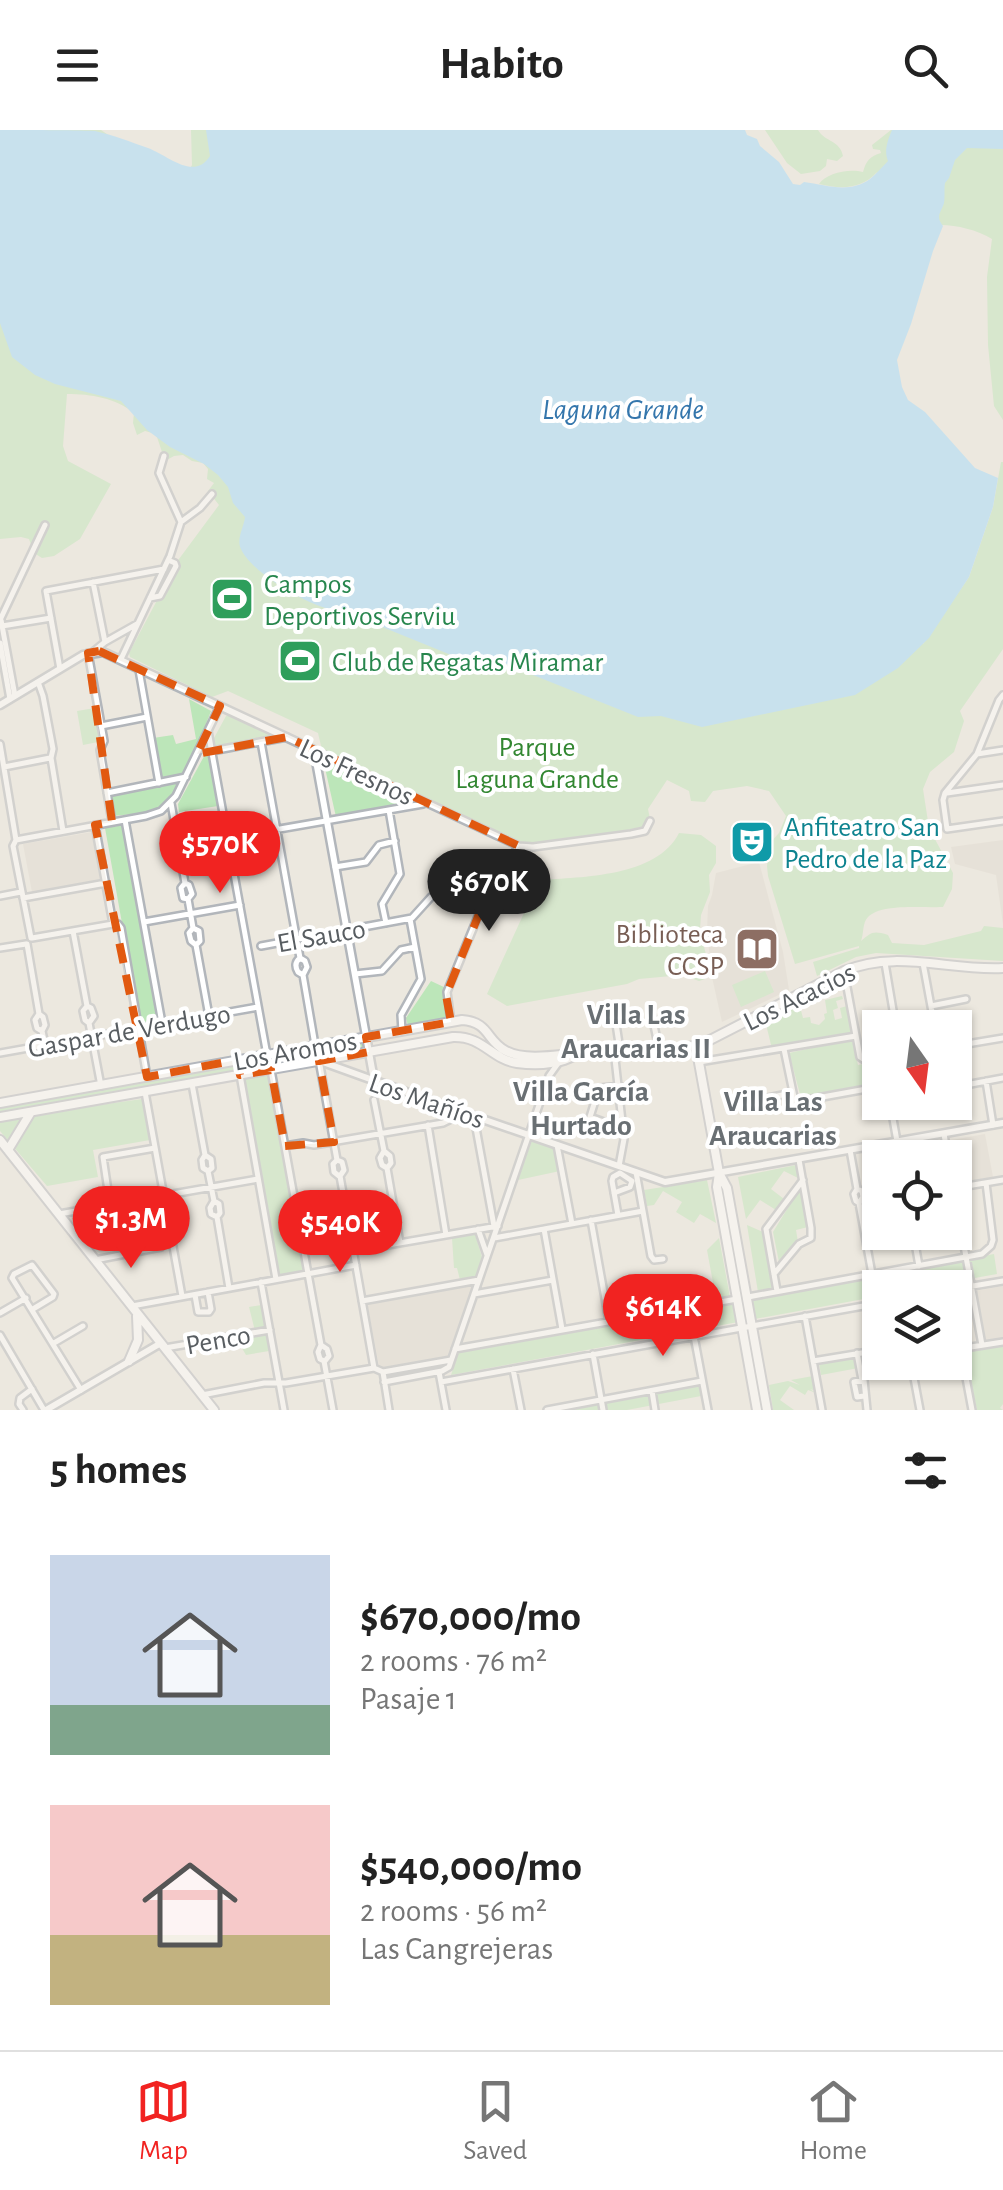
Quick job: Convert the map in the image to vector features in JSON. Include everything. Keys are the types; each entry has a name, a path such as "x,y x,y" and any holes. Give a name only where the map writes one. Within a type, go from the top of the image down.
{"main road":[{"name":"Los Acacios","path":"559,1062 579,1052 660,1052 696,1046 861,964 884,960 1003,968"},
{"name":"Los Aromos","path":"0,1103 451,1022"},
{"path":"559,1062 514,1062 476,1040 453,1037 451,1022 478,1023 510,1054 545,1056 579,1052"},
{"name":"Los Aromos","path":"0,1117 453,1037"},
{"path":"696,1046 719,1173 716,1186 747,1327 757,1410"},
{"path":"237,1060 240,1075"},
{"path":"113,1084 116,1097"},
{"path":"8,1150 31,1112"},
{"path":"0,1140 214,1410"},
{"path":"129,1362 138,1340 134,1309"},
{"path":"747,1327 767,1410"}],"street":[{"path":"164,456 160,473 180,522"},
{"path":"120,659 168,560 180,522 212,494"},
{"path":"13,697 1,621 45,525"},
{"path":"150,598 160,596 176,566 168,560"},
{"path":"60,669 46,590 164,569"},
{"path":"93,582 105,642"},
{"path":"1,621 50,618"},
{"path":"0,705 138,624"},
{"path":"0,642 13,697"},
{"path":"91,652 104,743 100,750 112,822"},
{"name":"Los Fresnos","path":"91,652 107,653 139,667 518,846 532,848 631,834 645,831 650,822"},
{"path":"139,667 159,783"},
{"path":"38,682 53,750 63,831"},
{"path":"1003,695 978,754 943,800 947,829 1003,821"},
{"path":"16,840 151,815 171,802 220,706"},
{"path":"992,718 1003,716"},
{"path":"102,726 148,717"},
{"path":"208,730 267,1055"},
{"name":"Los Fresnos","path":"212,752 287,738"},
{"path":"261,742 300,958 296,965 303,975 316,1046"},
{"path":"0,744 39,1014 45,1025 45,1046"},
{"path":"314,750 374,1082"},
{"path":"978,754 1003,750"},
{"path":"4,767 51,758"},
{"path":"106,793 186,777"},
{"path":"945,793 1003,785"},
{"path":"171,802 185,883 192,894 188,899 193,928 199,931 196,945 209,1016"},
{"path":"245,836 426,803"},
{"path":"386,924 382,904 400,876 388,810"},
{"path":"125,820 162,1024"},
{"path":"95,825 113,924"},
{"path":"336,867 366,862 379,845 394,841"},
{"path":"451,1022 448,989 488,892 518,846"},
{"path":"0,896 106,883"},
{"path":"402,1031 400,1015 421,981 410,919 418,915 431,897"},
{"path":"144,922 240,905"},
{"name":"El Sauco","path":"261,946 410,919"},
{"path":"0,948 118,924 147,1077"},
{"path":"73,932 87,1006 82,1011 84,1020 90,1022 100,1086"},
{"path":"355,974 382,971 401,950 415,946"},
{"path":"884,960 893,1010"},
{"path":"923,963 932,1010"},
{"path":"844,972 862,1057"},
{"path":"931,1006 966,999"},
{"name":"Gaspar de Verdugo","path":"0,1054 258,1007"},
{"path":"652,1016 660,1052"},
{"path":"616,1024 624,1144 619,1166"},
{"name":"Los Acacios","path":"699,1062 856,1036"},
{"path":"972,1043 1003,1038"},
{"path":"784,1048 797,1103 862,1090"},
{"path":"318,1060 337,1160 344,1170 340,1176 374,1368"},
{"name":"Los Mañíos","path":"318,1060 668,1182 862,1148"},
{"path":"384,1382 439,1372 447,1369 452,1360 549,1076 559,1062"},
{"path":"271,1070 321,1345 318,1352 324,1362 333,1410"},
{"path":"240,1075 276,1280"},
{"path":"972,1083 1003,1078"},
{"path":"986,1081 993,1125"},
{"path":"192,1084 205,1155 201,1162 208,1171 214,1201 211,1214 216,1217 229,1288"},
{"path":"590,1089 620,1086"},
{"path":"599,1088 590,1117 623,1129"},
{"path":"145,1092 182,1297"},
{"path":"747,1102 792,1093"},
{"path":"374,1100 384,1151 380,1158 386,1168 400,1243"},
{"path":"285,1146 314,1145 428,1126 447,1122 459,1112"},
{"path":"474,1117 496,1226"},
{"name":"Los Mañíos","path":"909,1140 1003,1123"},
{"path":"428,1126 446,1235"},
{"path":"944,1134 945,1140"},
{"path":"557,1144 572,1224"},
{"path":"110,1204 102,1158 155,1148"},
{"path":"850,1150 857,1189 862,1191 859,1203 871,1270"},
{"path":"774,1274 799,1244 811,1238 799,1160"},
{"path":"636,1172 651,1257 663,1258"},
{"path":"618,1215 612,1181 616,1174 635,1182"},
{"path":"58,1214 258,1179"},
{"path":"777,1292 766,1230 802,1180"},
{"path":"972,1187 1003,1180"},
{"path":"614,1193 635,1182"},
{"path":"896,1270 986,1252 993,1240 986,1182"},
{"path":"494,1238 643,1211"},
{"path":"590,1220 610,1322"},
{"path":"353,1251 496,1226"},
{"path":"544,1228 562,1330"},
{"path":"478,1229 487,1256"},
{"path":"993,1240 1003,1237"},
{"path":"95,1260 160,1247"},
{"path":"916,1250 919,1266"},
{"path":"965,1250 969,1270"},
{"path":"33,1309 54,1294 32,1265 14,1274 13,1280 81,1390"},
{"path":"134,1309 356,1265"},
{"path":"456,1349 862,1276"},
{"path":"362,1300 479,1280"},
{"path":"474,1294 553,1280"},
{"path":"982,1345 972,1286 1003,1281"},
{"path":"262,1282 284,1410"},
{"name":"Penco","path":"195,1295 199,1313 209,1312 208,1292"},
{"path":"0,1313 26,1298"},
{"path":"441,1382 862,1306"},
{"path":"805,1316 822,1410"},
{"path":"54,1343 83,1326"},
{"name":"Penco","path":"163,1346 270,1330"},
{"path":"0,1336 45,1410 163,1346"},
{"path":"694,1336 708,1410"},
{"path":"972,1345 1003,1342"},
{"path":"813,1361 862,1353"},
{"path":"593,1354 603,1410"},
{"path":"857,1354 866,1410"},
{"path":"202,1395 264,1383 279,1384 374,1368 382,1372 452,1360"},
{"path":"513,1369 520,1410"},
{"path":"382,1372 389,1410"},
{"path":"439,1372 446,1410"},
{"path":"914,1380 920,1410"},
{"path":"965,1380 972,1410"},
{"path":"549,1410 702,1381"},
{"path":"22,1410 20,1398 32,1389"},
{"path":"652,1391 655,1410"}],"highlighted area":[{"path":"99,651 220,706 197,754 287,737 519,846 486,897 446,995 451,1022 366,1037 369,1052 319,1061 334,1142 285,1146 271,1070 240,1075 237,1060 147,1077 95,825 112,822 88,653"}],"shaded area":[{"path":"92,832 100,880 32,892 23,844"},
{"path":"1003,840 1003,924 996,875 955,864 951,847"},
{"path":"759,862 789,990 722,1022 712,977 708,906 716,873"},
{"path":"985,1134 993,1177 972,1181 972,1140 952,1140"},
{"path":"474,1283 449,1358 379,1366 367,1302"},
{"path":"1003,1286 1003,1338 983,1341 975,1291"}],"green space":[{"name":"Laguna Grande","path":"0,130 101,130 126,147 186,176 192,165 191,130 742,130 789,186 866,194 877,172 850,187 819,184 838,172 863,172 869,160 881,153 872,145 891,130 1003,130 1003,420 994,406 988,345 987,277 992,239 967,229 941,225 894,352 923,644 969,577 993,507 1003,462 1003,649 960,711 964,721 954,752 930,772 923,789 929,828 953,873 952,889 943,907 892,908 874,913 866,919 861,941 878,933 888,935 892,943 924,945 981,931 984,926 1003,928 1003,961 876,953 856,957 817,976 813,962 859,946 795,964 768,876 769,844 786,816 769,791 747,786 713,791 705,802 691,801 689,791 667,780 648,809 650,827 543,845 526,844 322,750 318,733 228,691 212,697 130,657 179,559 219,505 208,491 214,483 207,479 208,469 203,463 183,455 165,461 156,434 145,431 137,435 134,413 127,408 103,398 67,394 63,446 68,461 111,484 80,539 54,556 42,558 34,553 29,539 0,539"},
{"path":"765,130 818,130 839,147 843,156 837,161 827,159 820,171 801,174 787,163"},
{"path":"189,699 211,711 177,788 157,808 114,816 109,793 159,784 153,738 173,735 176,744 196,739"},
{"path":"95,708 101,738 83,745 77,711"},
{"path":"232,715 279,738 210,750 218,806 179,812 178,804 226,716"},
{"path":"333,762 404,796 405,804 336,817 325,768 326,763"},
{"path":"124,825 160,1021 140,1024 105,828"},
{"path":"679,833 701,835 716,846 716,863 709,875 710,892 701,915 705,979 682,975 639,979 507,1006 487,994 539,880 617,872 636,866 668,848"},
{"path":"765,971 774,992 741,1007 732,985"},
{"path":"844,977 855,1033 772,1049 765,1020","holes":["843,986 847,1006 840,1008 842,1018 835,1020 833,1010 838,1008 836,1001 842,996 825,1000 827,1013 819,1025 811,1023 810,1017 803,1018 799,1003"]},
{"path":"431,981 446,988 447,1019 408,1026 406,1018"},
{"path":"852,1039 858,1065 862,1064 862,1085 801,1098 789,1053"},
{"path":"360,1043 365,1048 0,1114 0,1107"},
{"path":"269,1072 305,1271 278,1276 242,1076"},
{"path":"142,1099 150,1140 93,1150 98,1177 47,1186 0,1131 0,1119"},
{"path":"532,1140 556,1148 560,1171 518,1180"},
{"path":"796,1165 798,1178 784,1171 771,1189 784,1199 776,1210 760,1200 746,1219 738,1177"},
{"path":"707,1180 716,1223 700,1214 694,1223 676,1212 682,1202 663,1191 654,1205 647,1206 644,1190"},
{"path":"797,1193 801,1193 808,1227 796,1230 798,1242 779,1262 773,1232"},
{"path":"161,1199 168,1234 141,1240 137,1222 128,1223 125,1207"},
{"path":"747,1225 763,1232 773,1290 758,1292"},
{"path":"475,1234 482,1257 476,1278 460,1280 454,1268 452,1238"},
{"path":"719,1238 730,1297 716,1299 707,1250"},
{"path":"994,1254 997,1274 972,1279 972,1270 906,1270"},
{"path":"862,1278 862,1299 451,1375 459,1351"},
{"path":"261,1305 269,1351 246,1355 236,1338 256,1335 249,1307"},
{"path":"1003,1345 1003,1410 977,1410 970,1380 972,1350"},
{"path":"862,1355 862,1367 821,1375 819,1363"},
{"path":"813,1376 816,1391 810,1389 816,1393 808,1390 805,1395 790,1386 780,1400 794,1410 773,1410 769,1385 788,1381 800,1385 791,1380"},
{"path":"699,1385 701,1396 627,1410 557,1410"}],"water":[{"name":"Laguna Grande","path":"0,130 95,131 148,148 189,167 204,163 210,156 206,130 745,130 779,162 793,184 846,187 862,184 888,161 892,130 1003,130 1003,149 967,148 955,160 945,183 939,217 943,226 897,360 908,400 925,412 975,468 998,478 993,507 969,577 929,638 898,668 855,695 702,727 661,716 638,717 498,661 461,659 302,598 271,580 247,559 239,541 245,517 218,475 147,430 121,401 55,384 35,375 12,357 0,323"}],"place":[{"name":"Campos Deportivos Serviu","path":"232,599"},
{"name":"Club de Regatas Miramar","path":"300,661"},
{"name":"Anfiteatro San Pedro de la Paz","path":"752,842"},
{"name":"Biblioteca CCSP","path":"757,949"}],"district":[{"name":"Villa Las Araucarias II","path":"636,1031"},
{"name":"Villa García Hurtado","path":"581,1108"},
{"name":"Villa Las Araucarias","path":"773,1118"}],"park label":[{"name":"Parque Laguna Grande","path":"537,762"}]}
